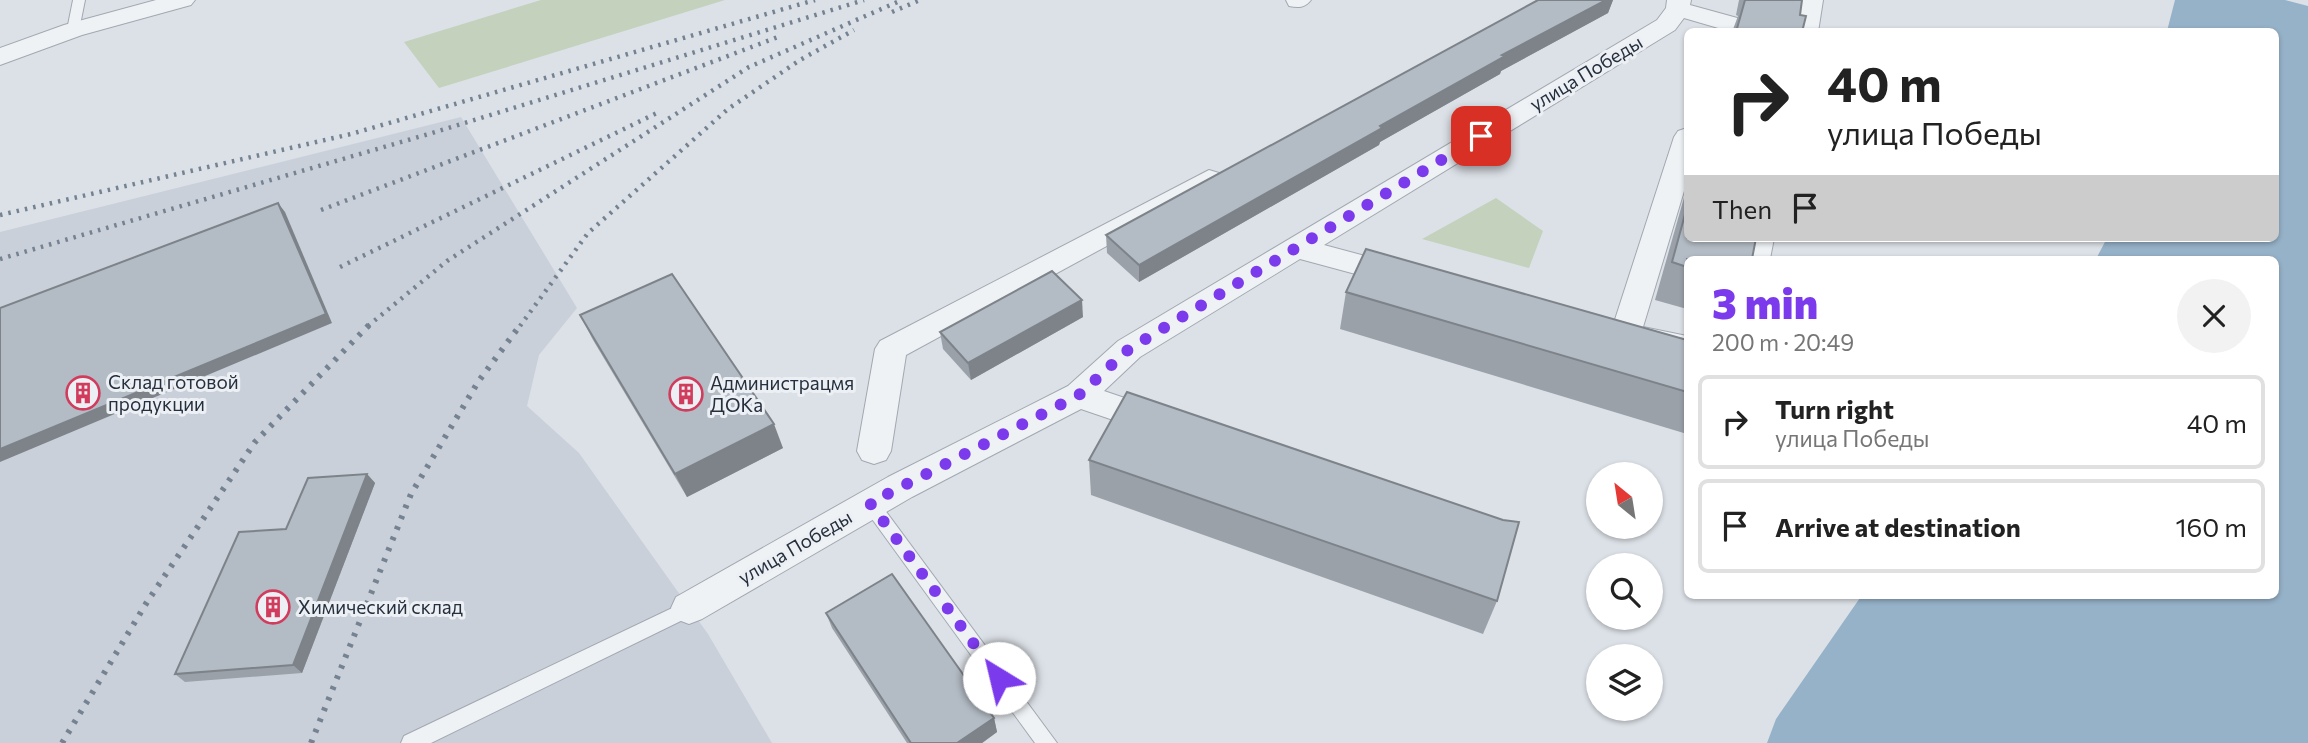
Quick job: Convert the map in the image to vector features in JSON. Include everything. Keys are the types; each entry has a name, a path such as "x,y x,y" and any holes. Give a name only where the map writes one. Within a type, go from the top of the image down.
{"street":[{"path":"0,57 73,30 183,0"},
{"path":"1807,28 1811,0"},
{"path":"1678,5 1722,26"},
{"name":"улица Победы","path":"689,608 870,503 1079,395 1129,349 1666,25 1678,5"},
{"path":"1684,145 1611,331 1684,347"},
{"path":"874,451 891,349 1227,170"},
{"path":"1296,248 1428,283"},
{"path":"1079,395 1182,431"}],"lane":[{"path":"73,30 79,0"},
{"path":"870,503 1046,743"},
{"path":"411,743 689,608"}],"shaded area":[{"path":"461,117 577,308 539,355 527,406 579,453 708,634 772,743 0,743 0,232"}],"green space":[{"path":"541,0 725,0 439,88 404,42"},
{"path":"1496,198 1543,231 1529,268 1422,239"}],"water":[{"path":"2175,0 2285,0 2308,6 2308,743 1767,743 1776,719 1859,599 2279,599 2279,256 2098,256 2105,242 2279,242 2279,28 2168,28"}],"building":[{"path":"1538,0 1606,0 1502,55 1505,56 1139,265 1106,235"},
{"path":"1745,0 1802,0 1800,15 1806,16 1803,28 1737,28"},
{"name":"Склад готовой продукции","path":"278,203 326,314 0,449 0,308"},
{"path":"1684,218 1684,242 1755,242 1753,256 1684,256 1684,266 1672,262"},
{"path":"1366,249 1684,339 1684,391 1346,292"},
{"path":"1052,271 1082,300 968,363 940,332"},
{"name":"Администрацмя ДОКа","path":"672,274 774,424 675,474 580,315"},
{"path":"1127,392 1503,520 1519,522 1497,601 1089,460"},
{"name":"Химический склад","path":"367,474 293,665 175,674 239,532 286,529 308,478"},
{"path":"892,574 994,718 957,743 911,743 826,613"}],"railway":[{"path":"0,215 351,134 815,0"},
{"path":"0,259 432,133 864,0"},
{"path":"368,326 447,261 749,67 902,0"},
{"path":"892,12 920,0"},
{"path":"520,326 588,233 728,109 800,60 854,30"},
{"path":"321,210 778,37"},
{"path":"340,267 661,111"},
{"path":"311,743 411,494 478,382 521,324"},
{"path":"62,743 147,602 255,442 368,326"}],"place":[{"name":"Склад готовой продукции","path":"83,393"},
{"name":"Администрацмя ДОКа","path":"686,394"},
{"name":"Химический склад","path":"273,607"}],"route":[{"path":"999,678 870,503 1079,395 1129,349 1481,136"}]}
